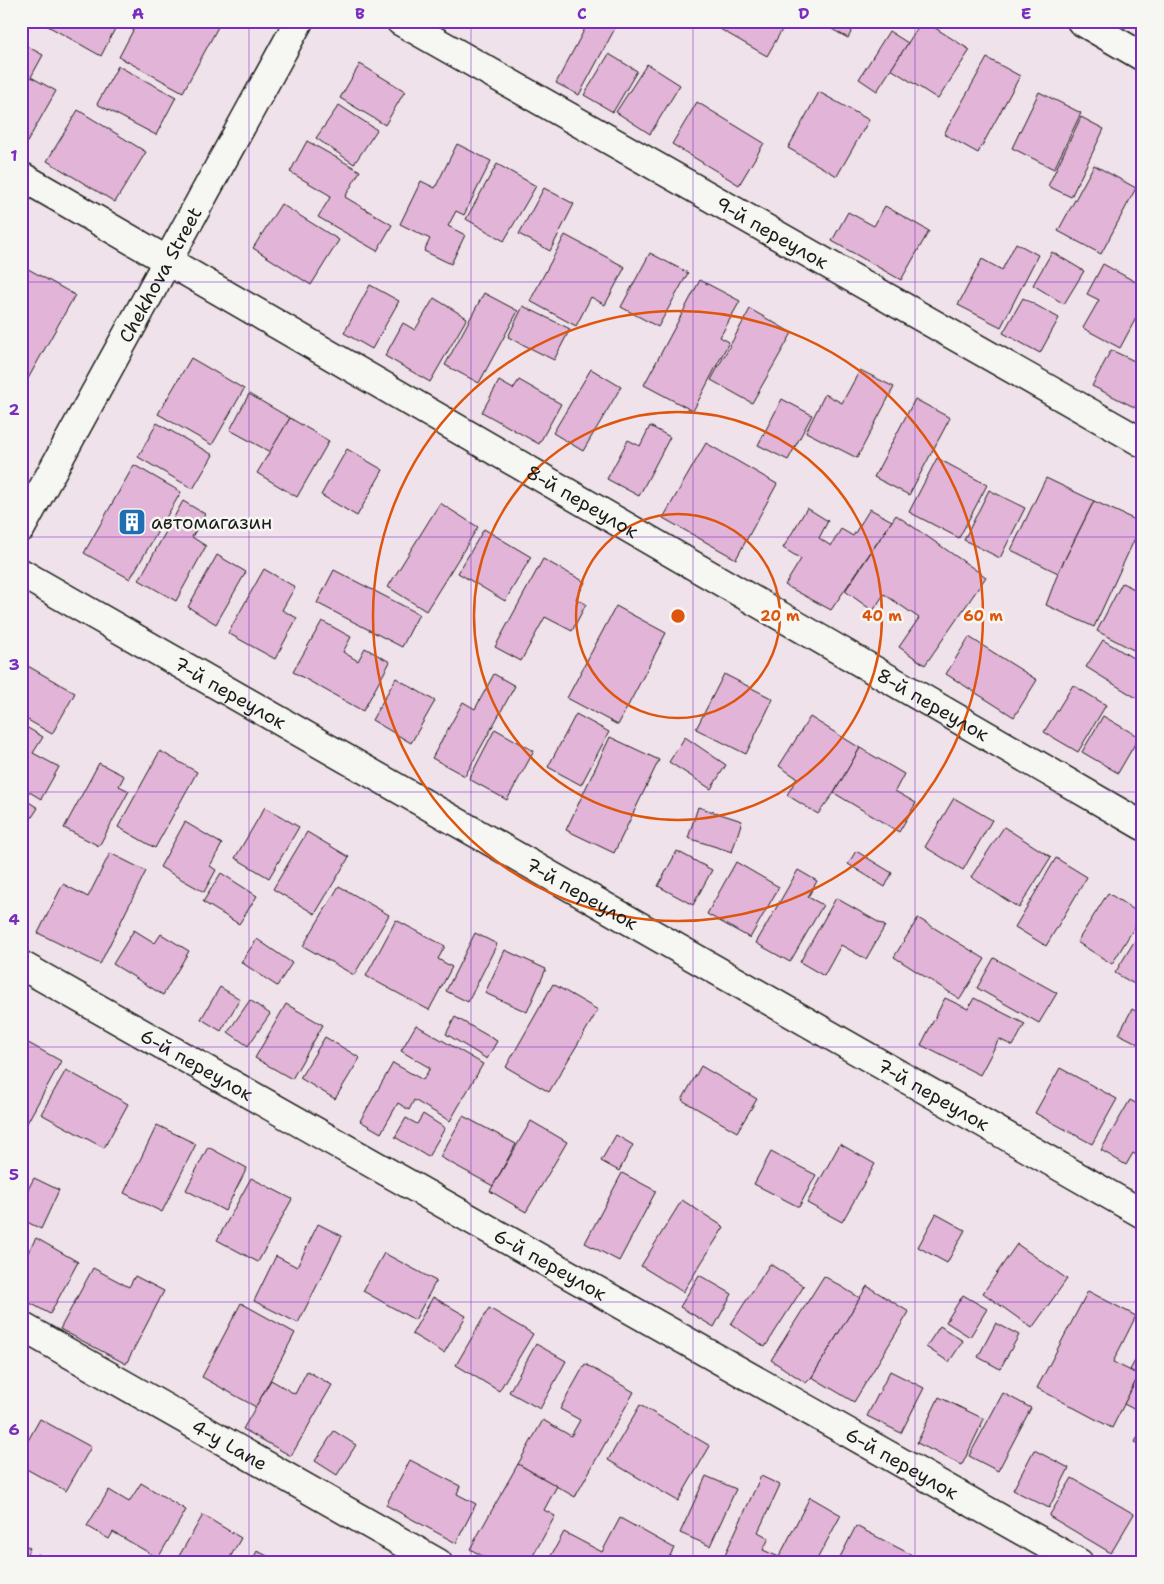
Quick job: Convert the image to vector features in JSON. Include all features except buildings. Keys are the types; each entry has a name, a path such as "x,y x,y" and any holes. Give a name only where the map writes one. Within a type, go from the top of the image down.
{"street":[{"name":"Chekhova Street","path":"21,528 299,21"},
{"name":"9-й переулок","path":"400,21 1143,443"},
{"path":"1081,21 1143,58"},
{"name":"8-й переулок","path":"21,176 1143,826"},
{"name":"7-й переулок","path":"21,574 1143,1214"},
{"name":"6-й переулок","path":"21,965 1079,1563"},
{"name":"4-y Lane","path":"21,1326 438,1563"}],"place":[{"name":"автомагазин","path":"132,522"}]}
